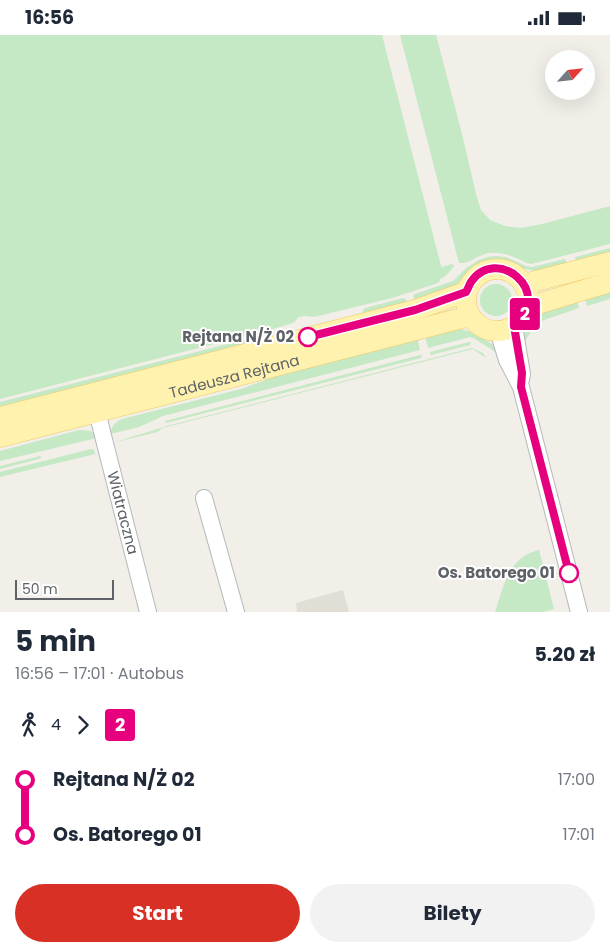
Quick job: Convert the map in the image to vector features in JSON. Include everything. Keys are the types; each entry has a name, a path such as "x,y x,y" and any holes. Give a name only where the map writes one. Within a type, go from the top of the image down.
{"main road":[{"path":"524,284 610,262"},
{"path":"492,269 505,269 516,275 524,284 528,295 528,307 520,321 506,329 487,330 477,325 470,316 466,305 466,292 472,281 481,273 492,269"},
{"path":"528,307 610,283"},
{"name":"Tadeusza Rejtana","path":"0,417 415,310 466,292"},
{"name":"Tadeusza Rejtana","path":"0,437 470,316"}],"street":[{"path":"506,329 522,373 521,387 579,612"},
{"name":"Wiatraczna","path":"98,412 148,612"},
{"path":"204,498 236,612"}],"shaded area":[{"path":"343,590 349,612 297,612 296,603"}],"green space":[{"path":"0,35 382,35 441,266 452,264 454,266 438,283 392,298 314,317 299,317 293,323 269,330 0,399"},
{"path":"400,35 436,35 477,198 481,210 490,220 505,226 521,228 610,206 610,244 531,264 510,255 496,253 485,254 467,262 459,263"},
{"path":"610,248 610,254 576,263 575,257"},
{"path":"496,256 506,257 532,267 565,259 568,265 549,270 535,271 524,269 505,260 486,260 474,265 451,288 415,301 413,296 415,294 453,281 466,268 479,260"},
{"path":"496,284 508,288 512,300 508,312 496,316 484,312 480,300 484,288"},
{"path":"610,289 610,299 587,306 585,297"},
{"path":"403,298 406,299 407,303 383,310 363,313 365,308"},
{"path":"577,300 579,308 544,320 533,329 523,344 524,334 528,325 541,313"},
{"path":"459,329 475,334 489,342 497,349 497,353 470,337 428,348 425,335"},
{"path":"417,337 420,350 163,416 139,427 110,434 114,425 122,419 241,389 295,369"},
{"path":"252,338 254,340 247,344 0,409 0,402"},
{"path":"471,343 470,345 430,354 430,352"},
{"path":"472,348 483,353 486,358 473,349 163,428 157,432 112,443 167,426"},
{"path":"422,356 421,358 166,423 165,421"},
{"path":"79,430 91,431 97,438 0,461 0,451"},
{"path":"91,449 94,450 95,454 0,477 0,472"},
{"path":"42,457 39,459 0,469 0,466"},
{"path":"539,550 554,609 543,612 495,612 505,583 514,566 520,559"}],"bus line":[{"name":"2","path":"308,337 415,310 466,292 472,281 481,273 492,269 505,269 516,275 524,284 528,295 528,307 525,315 514,326 522,373 521,387 569,573"}],"place":[{"name":"Rejtana N/Ż 02","path":"308,337"},
{"name":"Os. Batorego 01","path":"569,573"}]}
